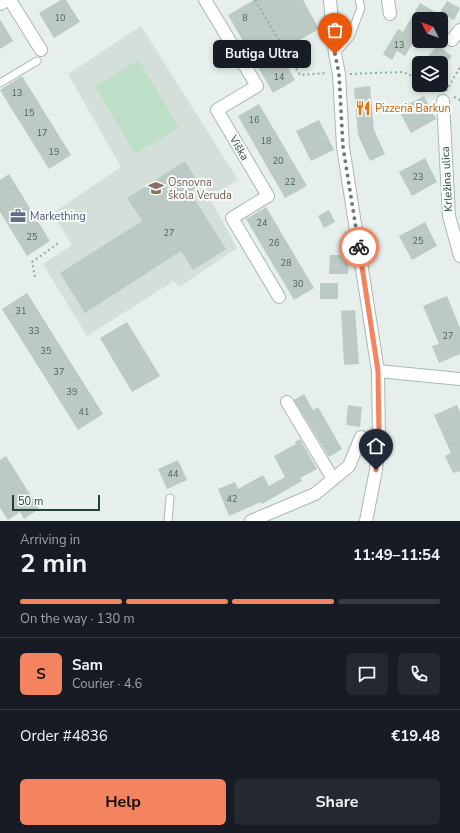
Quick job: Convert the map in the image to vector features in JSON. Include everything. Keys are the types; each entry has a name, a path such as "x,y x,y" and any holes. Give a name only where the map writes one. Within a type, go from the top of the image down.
{"street":[{"path":"0,4 7,0"},
{"path":"10,0 39,55"},
{"name":"Viška","path":"205,0 257,86 217,110 268,196 232,218 279,297"},
{"path":"330,0 335,54 339,74 343,147 378,371 379,439 376,470 366,521"},
{"path":"388,0 390,14"},
{"path":"452,40 460,30"},
{"name":"Krležina ulica","path":"443,101 449,216 460,256"},
{"path":"378,371 460,380"},
{"path":"287,402 333,479"},
{"path":"251,521 315,494 349,466 362,437"}],"lane":[{"path":"335,54 350,37 361,8 359,0"},
{"path":"0,83 39,55"},
{"path":"168,521 170,498"}],"path":[{"path":"255,0 300,75 310,74"},
{"path":"448,87 460,67"},
{"path":"374,73 404,72 412,76"},
{"path":"35,277 32,262 60,242"}],"shaded area":[{"name":"Osnovna škola Veruda","path":"141,26 238,180 209,197 237,248 179,287 174,281 87,336 43,264 72,245 53,213 121,167 68,74"}],"green space":[{"path":"139,60 179,128 135,154 95,86"}],"building":[{"path":"61,0 66,0 80,22 54,38 39,13"},
{"path":"254,0 303,0 319,29 279,52 295,80 273,93 228,15"},
{"path":"447,1 460,8 454,20 448,17 448,12 440,12"},
{"path":"420,3 435,12 415,12"},
{"path":"412,17 412,44 405,56 397,51 392,60 383,54 398,29 403,32"},
{"path":"0,19 13,41 0,49"},
{"path":"435,48 441,48 452,56 448,61 448,56 428,56"},
{"path":"22,76 71,155 49,169 0,90"},
{"path":"370,86 374,130 385,154 370,161 358,135 354,88"},
{"path":"424,96 436,119 411,133 398,109"},
{"path":"259,104 307,186 285,198 238,116"},
{"path":"319,120 334,150 311,161 296,131"},
{"path":"425,158 437,182 412,196 399,172"},
{"path":"185,161 200,185 190,192 226,249 193,270 181,251 85,313 60,273 142,221 127,198"},
{"path":"9,174 50,241 27,256 0,212 0,180"},
{"path":"266,207 314,288 294,300 246,219"},
{"path":"329,210 335,222 324,228 318,216"},
{"path":"425,222 437,246 412,260 399,236"},
{"path":"330,255 349,255 348,274 329,274"},
{"path":"320,283 338,283 338,299 320,299"},
{"path":"27,293 103,414 78,430 2,309"},
{"path":"447,296 460,328 460,354 439,363 432,346 439,344 423,306"},
{"path":"355,310 359,364 344,365 341,311"},
{"path":"127,322 160,376 132,392 100,338"},
{"path":"304,394 313,410 318,407 342,449 329,457 294,400"},
{"path":"348,405 362,407 360,427 346,425"},
{"path":"457,405 460,412 460,473 459,471 453,473 445,456 451,453 434,415"},
{"path":"300,439 317,469 300,478 302,481 262,504 261,502 229,516 218,489 235,482 238,489 263,475 269,486 285,477 274,456 296,444 295,442"},
{"path":"6,456 39,509 24,519 20,512 8,520 0,508 0,460"},
{"path":"178,460 187,480 167,489 158,469"}],"way so far":[{"path":"335,54 339,74 343,147 359,247"}],"place":[{"name":"Butiga Ultra","path":"335,54"},
{"name":"Pizzeria Barkun","path":"363,108"},
{"name":"Osnovna škola Veruda","path":"156,188"},
{"name":"Markething","path":"18,216"}],"route":[{"path":"359,247 378,371 379,439 376,470"}]}
